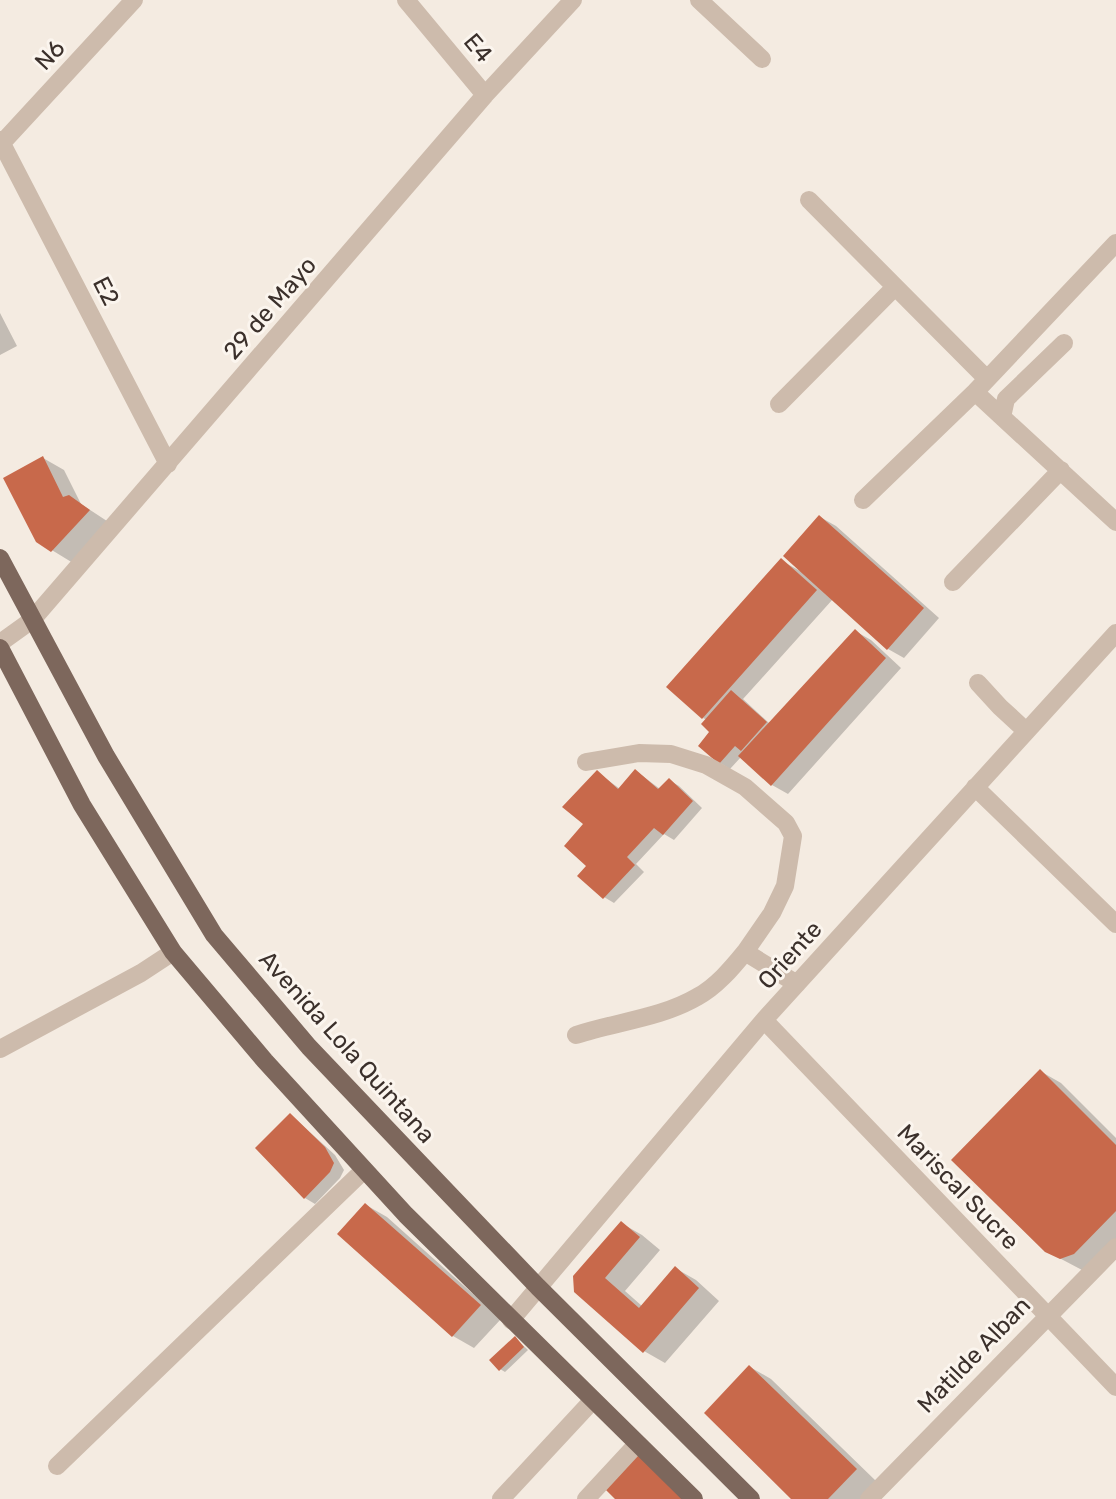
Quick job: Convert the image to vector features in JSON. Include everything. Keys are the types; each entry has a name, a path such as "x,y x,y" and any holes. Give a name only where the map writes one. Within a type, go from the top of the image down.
{"main road":[{"name":"Avenida Lola Quintana","path":"0,558 106,757 214,935 309,1047 538,1287 751,1499"},
{"path":"0,646 82,805 173,952 265,1061 364,1170 511,1320 694,1499"}],"street":[{"name":"N6","path":"1,141 134,0"},
{"name":"E4","path":"406,0 485,95"},
{"name":"29 de Mayo","path":"0,646 32,620 485,95 573,0"},
{"path":"699,0 762,59"},
{"name":"E2","path":"1,141 168,464"},
{"path":"808,200 895,287 981,386 1002,416 1116,522"},
{"path":"863,500 981,386 1116,243"},
{"path":"779,404 895,287"},
{"path":"1002,416 1006,399 1064,342"},
{"path":"953,582 1060,470"},
{"name":"Oriente","path":"511,1320 764,1020 1116,633"},
{"path":"978,683 1027,731"},
{"path":"576,1035 673,1009 699,996 731,970 772,913 785,886 793,836 786,823 745,787 706,765 671,754 639,753 586,762"},
{"path":"975,787 1116,924"},
{"path":"0,1049 173,952"},
{"path":"745,952 797,984"},
{"name":"Mariscal Sucre","path":"764,1020 1116,1387"},
{"path":"57,1466 364,1170"},
{"name":"Matilde Alban","path":"869,1499 1047,1315 1116,1248"},
{"path":"501,1499 593,1400"},
{"path":"586,1499 637,1444"}],"building":[{"path":"43,456 63,497 69,495 90,510 51,552 36,542 3,478"},
{"path":"819,515 924,608 887,650 783,556"},
{"path":"781,558 817,590 702,719 666,687"},
{"path":"855,629 886,658 771,786 738,756"},
{"path":"731,690 767,722 741,751 735,746 719,764 698,746 709,732 701,724"},
{"path":"635,769 658,789 669,778 693,801 663,835 654,828 627,857 635,865 603,899 577,876 586,866 564,846 583,824 562,807 597,770 618,789"},
{"path":"1040,1069 1116,1145 1116,1211 1074,1254 1060,1259 1045,1252 951,1160"},
{"path":"290,1113 325,1147 334,1163 330,1172 304,1199 255,1148"},
{"path":"365,1203 481,1305 452,1337 337,1234"},
{"path":"621,1221 640,1237 605,1278 639,1308 675,1266 699,1288 643,1353 574,1292 573,1276"},
{"path":"515,1336 524,1347 499,1371 489,1360"},
{"path":"749,1365 857,1469 828,1499 791,1499 704,1413"},
{"path":"639,1453 686,1499 615,1499 605,1489"}]}
